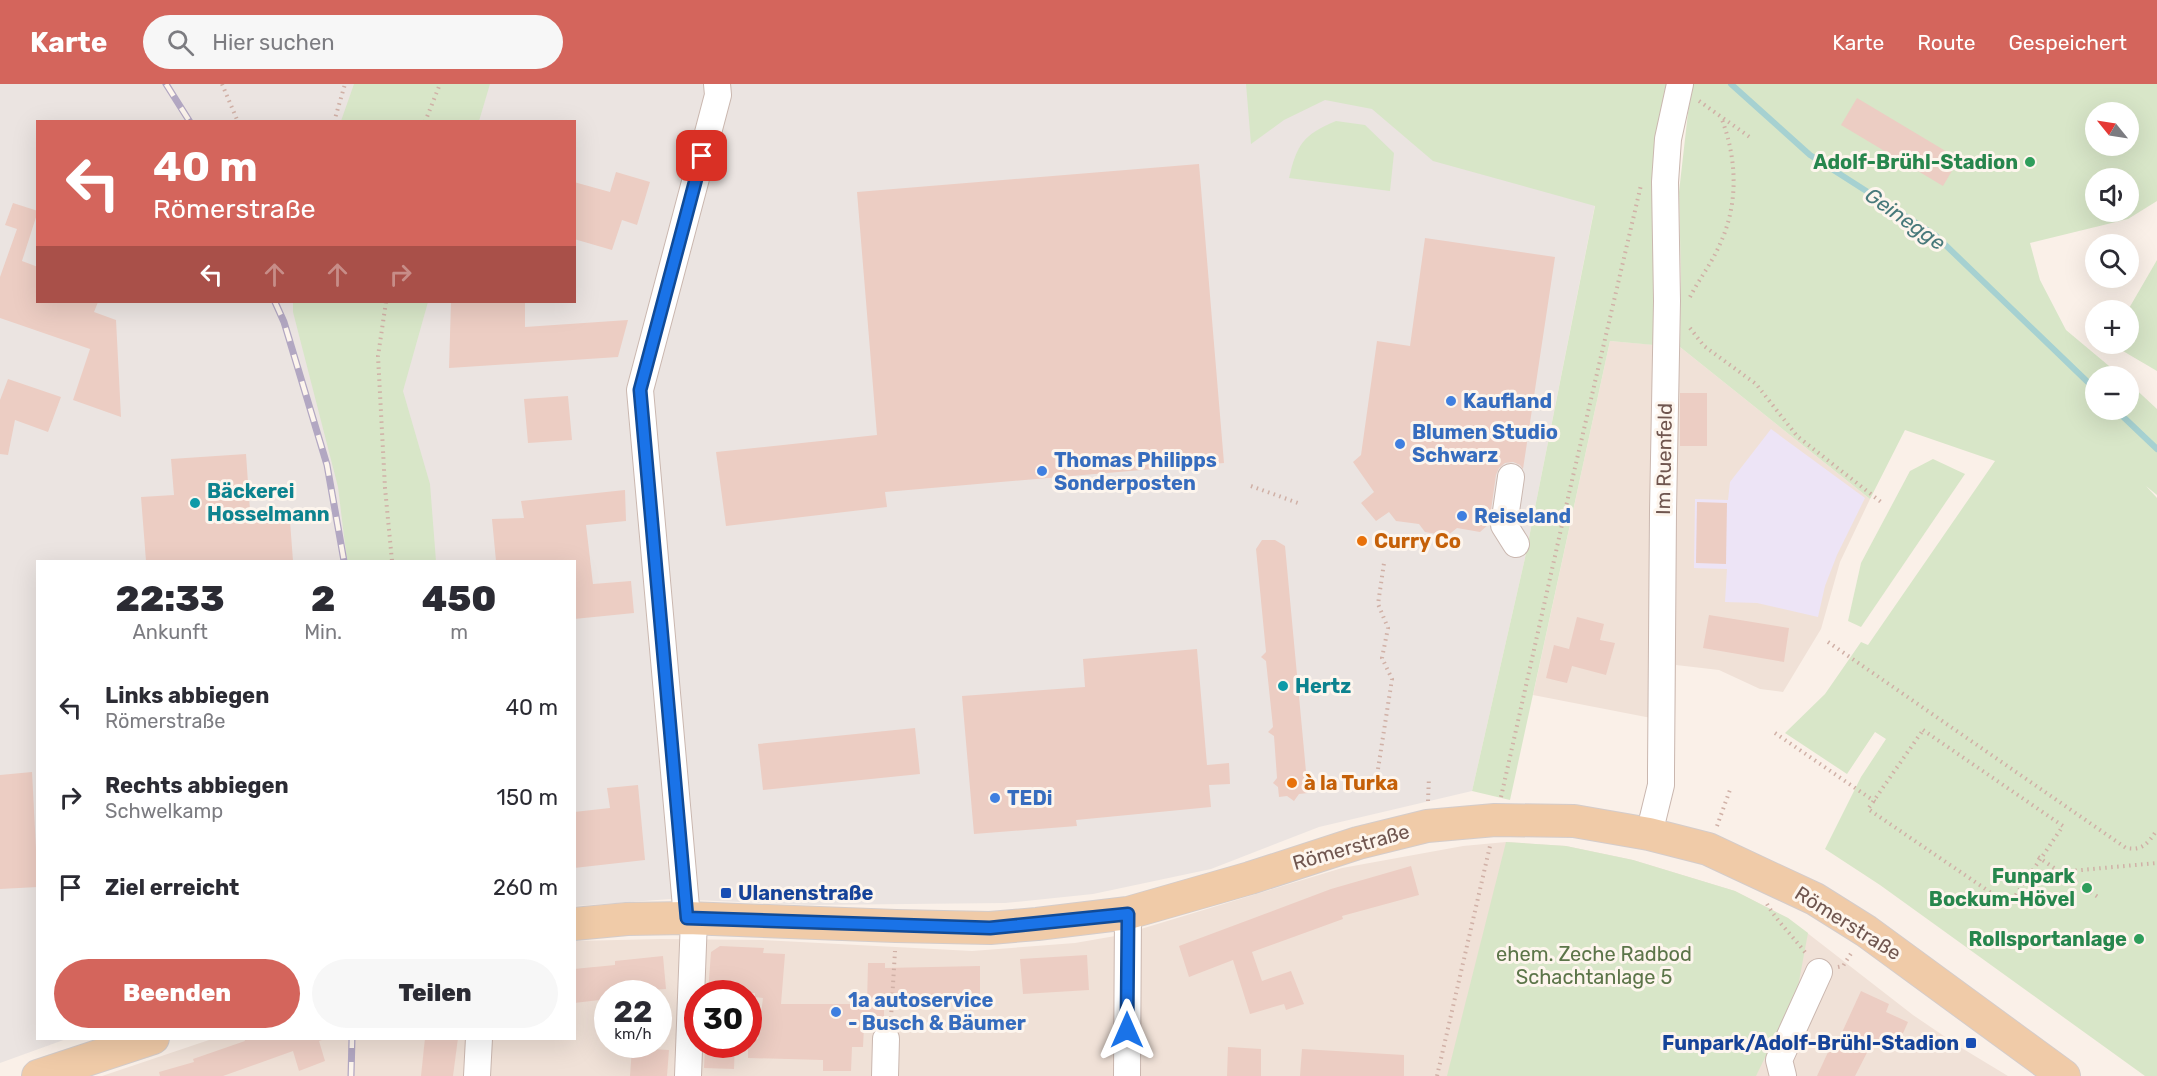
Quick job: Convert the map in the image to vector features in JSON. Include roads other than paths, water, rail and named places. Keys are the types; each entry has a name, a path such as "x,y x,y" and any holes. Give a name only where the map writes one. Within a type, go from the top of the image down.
{"main road":[{"name":"Römerstraße","path":"576,924 627,919 691,918 990,928 1128,914 1396,833 1428,826 1495,820 1574,821 1649,834 1708,849 1815,899 1866,931 2064,1076"},
{"path":"38,1076 77,1070 148,1040"}],"street":[{"path":"688,1076 691,918 640,390 718,95 717,84"},
{"name":"Im Ruenfeld","path":"1649,834 1661,785 1662,511 1667,301 1665,182 1668,140 1679,86"},
{"path":"1511,477 1504,525 1516,544"},
{"path":"1127,1076 1128,914"},
{"path":"1783,1076 1779,1060 1831,969"},
{"path":"885,1076 886,1039"},
{"path":"477,1076 479,1040"}],"waterway":[{"name":"Geinegge","path":"1731,84 1810,155 1935,235 2085,379"},
{"name":"Geinegge","path":"2127,420 2157,449"}],"railway":[{"path":"166,84 189,120"},
{"path":"275,303 284,322 327,465 344,560"},
{"path":"351,1076 352,1040"}],"place":[{"name":"Adolf-Brühl-Stadion","path":"2030,162"},
{"name":"Kaufland","path":"1451,401"},
{"name":"Blumen Studio Schwarz","path":"1400,444"},
{"name":"Thomas Philipps Sonderposten","path":"1042,471"},
{"name":"Bäckerei Hosselmann","path":"195,503"},
{"name":"Reiseland","path":"1462,516"},
{"name":"Curry Co","path":"1362,541"},
{"name":"Hertz","path":"1283,686"},
{"name":"à la Turka","path":"1292,783"},
{"name":"TEDi","path":"995,798"},
{"name":"Funpark Bockum-Hövel","path":"2087,888"},
{"name":"Ulanenstraße","path":"726,893"},
{"name":"Rollsportanlage","path":"2139,939"},
{"name":"1a autoservice - Busch & Bäumer","path":"836,1012"},
{"name":"Funpark/Adolf-Brühl-Stadion","path":"1971,1043"}],"park label":[{"name":"ehem. Zeche Radbod Schachtanlage 5","path":"1594,966"}]}
